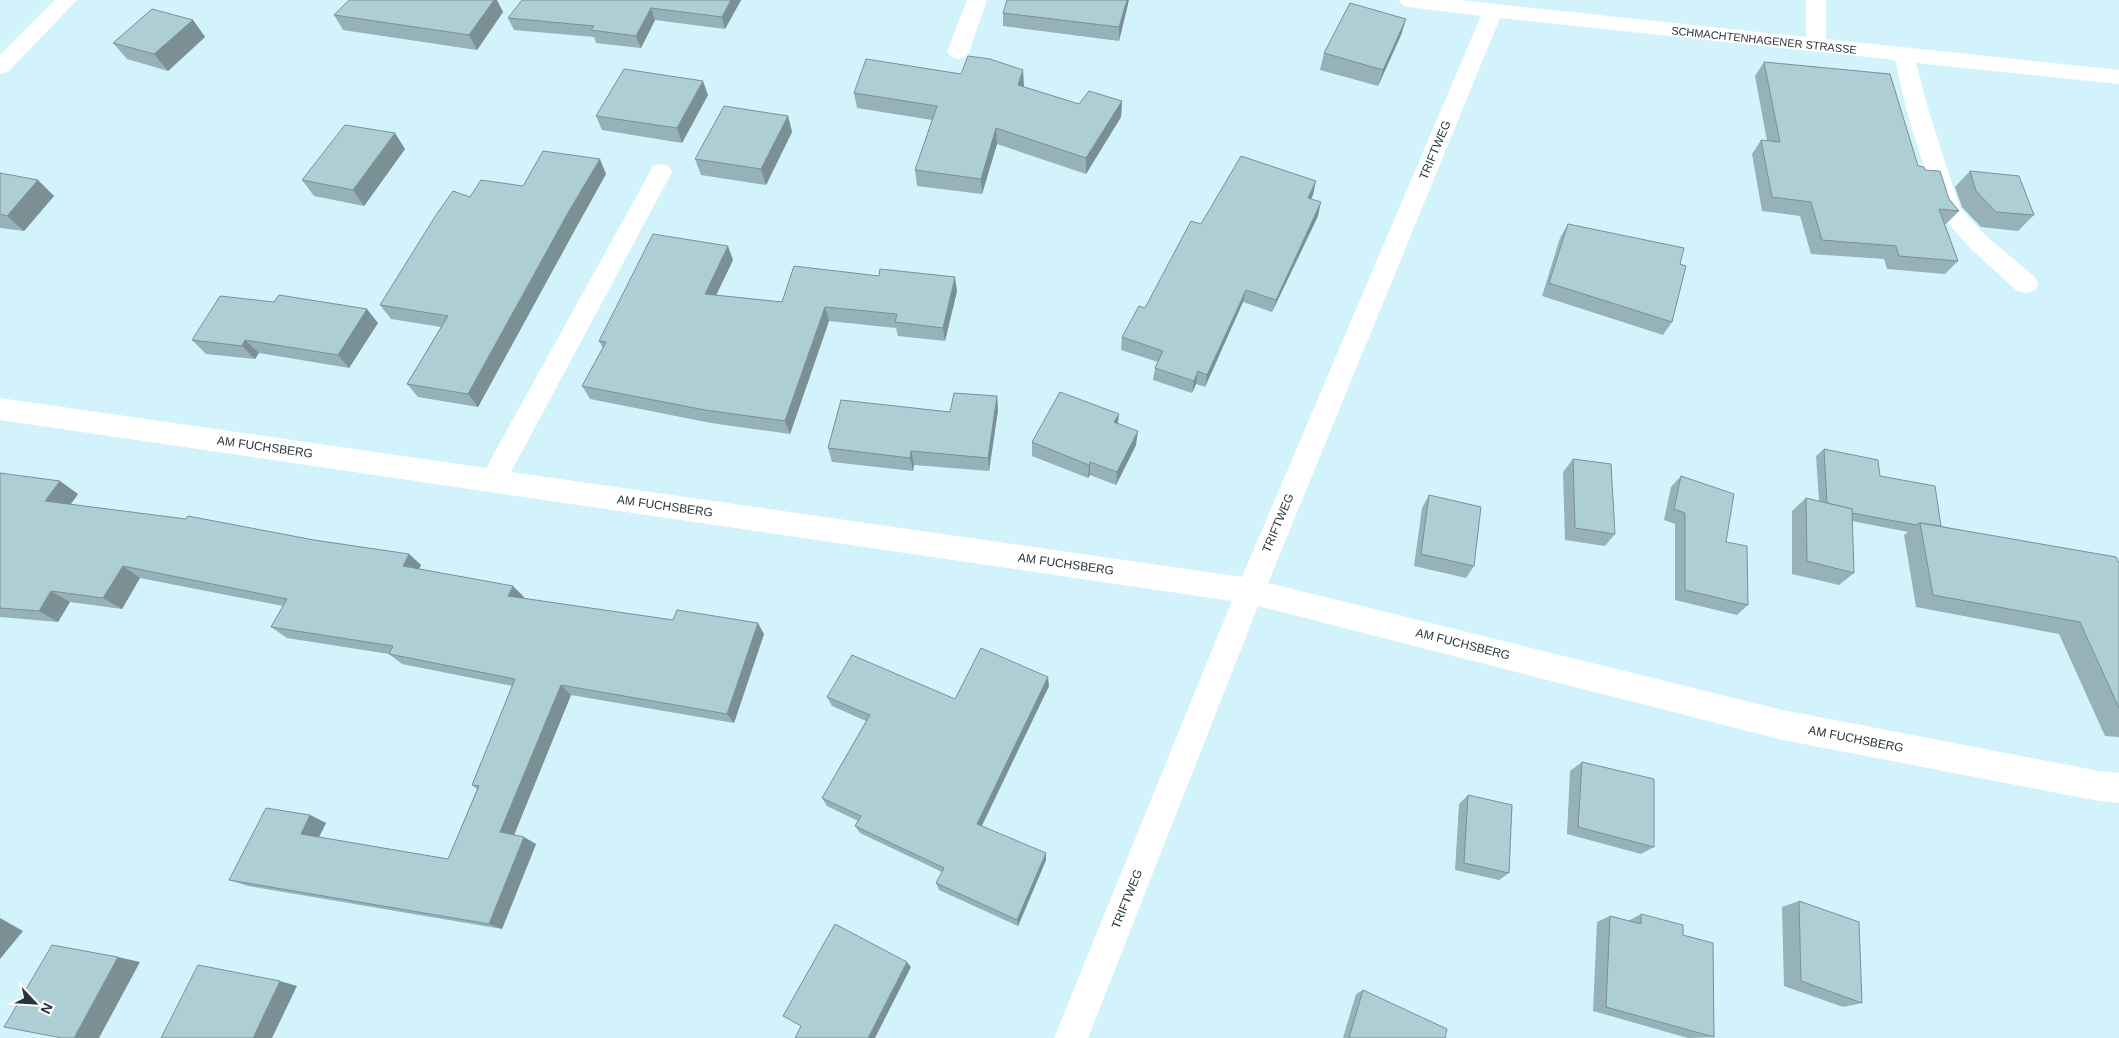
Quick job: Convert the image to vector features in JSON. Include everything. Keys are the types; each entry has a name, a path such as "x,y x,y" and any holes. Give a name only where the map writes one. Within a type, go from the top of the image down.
{"street":[{"path":"0,67 67,0"},
{"path":"958,52 977,0"},
{"name":"SCHMACHTENHAGENER STRASSE","path":"1409,0 1493,11 2119,77"},
{"path":"1816,0 1816,45"},
{"name":"TRIFTWEG","path":"1071,1038 1250,591 1493,11"},
{"path":"1904,54 1918,112 1950,212 1978,243 2026,284"},
{"path":"492,480 660,172"},
{"name":"AM FUCHSBERG","path":"0,409 1250,591 1783,725 2099,786 2119,788"}],"building":[{"path":"349,0 494,0 469,35 334,15"},
{"path":"522,0 731,0 722,17 651,8 636,36 591,30 594,26 508,18"},
{"path":"1007,0 1127,0 1119,27 1003,13"},
{"path":"1350,3 1406,19 1383,70 1324,53"},
{"path":"152,9 193,20 154,54 113,43"},
{"path":"968,56 990,59 1023,70 1018,85 1079,104 1089,91 1122,101 1086,158 996,128 981,179 915,170 937,106 854,93 866,59 961,74"},
{"path":"1764,62 1890,74 1918,166 1924,167 1925,170 1940,171 1949,199 1959,211 1939,209 1958,261 1899,256 1896,246 1822,240 1811,202 1772,197 1761,140 1780,142"},
{"path":"624,69 703,81 677,128 596,116"},
{"path":"724,106 788,116 761,169 695,159"},
{"path":"345,125 395,133 353,190 302,180"},
{"path":"543,151 600,159 569,211 468,394 407,384 448,316 380,305 453,191 470,197 481,180 523,186"},
{"path":"1241,156 1316,181 1308,198 1321,202 1276,300 1246,290 1207,375 1198,371 1194,381 1155,368 1163,351 1122,337 1139,306 1145,308 1191,221 1201,224"},
{"path":"1970,171 2019,176 2034,215 1996,212 1976,191"},
{"path":"0,173 38,180 7,216 0,214"},
{"path":"1568,224 1684,248 1680,264 1686,266 1672,322 1549,283"},
{"path":"653,234 728,246 705,294 782,302 794,266 879,276 880,269 955,277 943,328 895,322 897,314 825,307 785,421 705,410 582,386 606,342 599,341"},
{"path":"279,295 367,309 338,355 245,340 242,346 192,340 220,296 274,302"},
{"path":"1060,392 1119,414 1114,422 1138,431 1117,472 1090,462 1089,465 1032,442"},
{"path":"954,393 997,396 988,458 911,451 910,458 828,448 841,400 950,412"},
{"path":"1824,449 1878,460 1880,476 1935,486 1941,526 1920,523 1916,525 1852,513 1852,509 1827,503"},
{"path":"1573,459 1611,464 1615,534 1575,528"},
{"path":"0,473 60,481 45,501 186,519 188,516 314,540 409,554 403,566 513,586 508,596 673,620 677,610 758,623 727,714 561,685 500,832 524,837 489,924 229,880 266,808 310,815 301,834 448,859 479,786 472,785 515,679 389,654 393,646 271,627 287,599 123,566 103,598 51,591 39,611 0,608"},
{"path":"1681,476 1734,494 1726,542 1747,546 1748,605 1685,590 1685,513 1674,509"},
{"path":"1429,495 1481,507 1474,566 1421,554"},
{"path":"1806,498 1852,509 1854,573 1807,561"},
{"path":"1920,523 2116,557 2119,563 2119,708 2080,622 1933,595"},
{"path":"981,648 1048,677 977,824 1046,853 1017,920 936,883 944,868 855,826 861,816 822,798 870,715 827,697 852,655 955,699"},
{"path":"1582,762 1654,779 1654,847 1578,827"},
{"path":"1468,795 1512,805 1509,873 1464,863"},
{"path":"1799,901 1859,922 1862,1003 1801,981"},
{"path":"1641,914 1683,925 1683,935 1713,943 1714,1037 1606,1007 1610,916 1641,924"},
{"path":"835,924 907,962 868,1038 795,1038 801,1026 783,1016"},
{"path":"52,945 118,957 74,1038 62,1038 4,1027"},
{"path":"198,965 280,981 253,1038 161,1038"},
{"path":"1363,990 1447,1029 1445,1038 1349,1038"}]}
